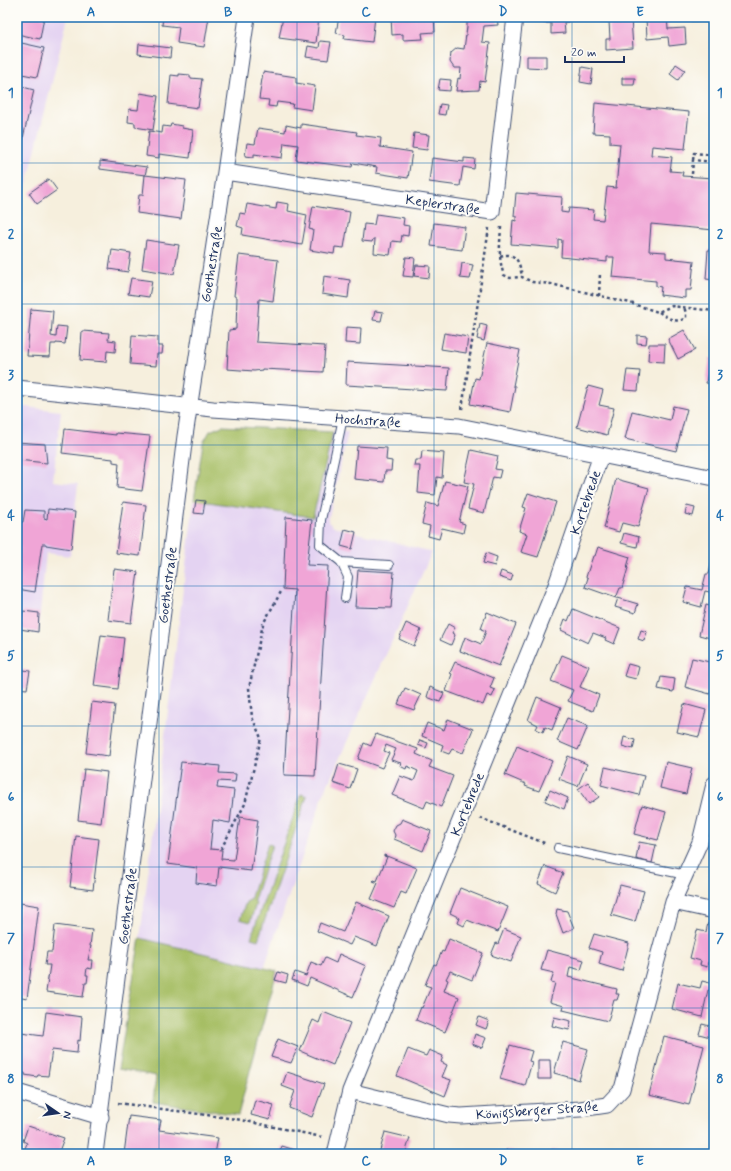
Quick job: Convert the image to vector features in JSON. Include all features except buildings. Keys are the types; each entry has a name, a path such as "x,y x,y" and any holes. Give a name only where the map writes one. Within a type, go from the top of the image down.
{"street":[{"name":"Goethestraße","path":"95,1154 101,1117 190,407 247,17"},
{"name":"Keplerstraße","path":"225,172 497,217 515,17"},
{"name":"Hochstraße","path":"17,388 190,407 459,426 714,478"},
{"name":"Kortebrede","path":"337,1147 350,1091 556,585 601,455"},
{"name":"Königsberger Straße","path":"350,1091 449,1116 580,1109 607,1105 622,1089 673,902 700,842 714,784"},
{"path":"673,902 714,911"},
{"path":"17,1092 101,1117"}],"lane":[{"path":"343,418 320,520 320,545 341,562 348,577 345,598"},
{"path":"341,562 389,565"},
{"path":"558,848 686,875"}],"path":[{"path":"692,174 694,153 714,155"},
{"path":"693,160 714,162"},
{"path":"497,217 501,267 504,275 510,278 522,277 532,282 551,284 599,296 658,312 674,320 681,321 686,318 684,307"},
{"path":"459,426 497,217"},
{"path":"500,256 512,256 518,261 522,277"},
{"path":"599,296 600,273"},
{"path":"658,312 672,306 714,311"},
{"path":"221,849 245,804 261,738 252,717 249,688 263,624 282,590"},
{"path":"464,812 558,848"},
{"path":"103,1100 236,1119 337,1147"}],"shaded area":[{"path":"17,17 68,17 17,225"},
{"path":"17,406 61,411 53,481 78,484 70,556 46,553 38,633 17,629"},
{"path":"222,426 348,432 328,522 334,527 432,552 324,793 264,968 140,938 194,500 203,443 210,431"}],"green space":[{"path":"222,426 333,432 313,517 194,500 203,443 210,431"},
{"path":"301,794 307,796 258,940 251,938"},
{"path":"268,844 272,845 254,900 256,904 250,922 240,919 246,902 250,900"},
{"path":"140,938 277,971 238,1115 153,1102 156,1076 118,1069"}]}
